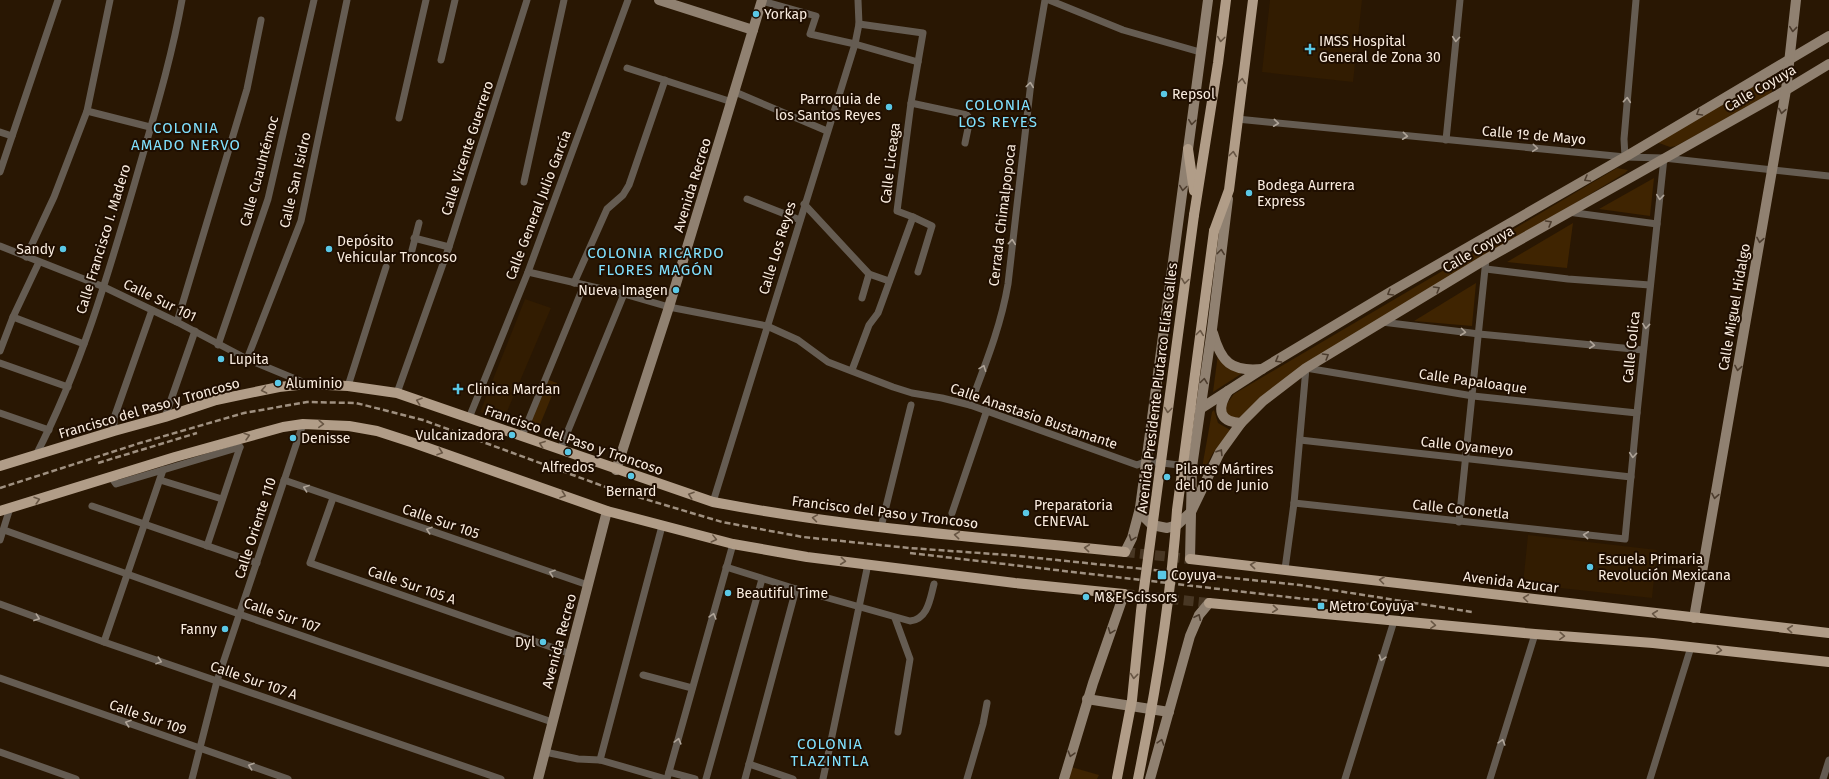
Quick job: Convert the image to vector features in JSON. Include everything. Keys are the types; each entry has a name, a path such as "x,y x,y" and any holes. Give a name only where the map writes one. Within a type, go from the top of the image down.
{"main road":[{"name":"Avenida Presidente Plutarco Elías Calles","path":"1117,779 1132,700 1141,611 1194,215 1218,63 1226,0"},
{"path":"1138,779 1163,640 1174,552 1177,510 1214,231 1229,190 1253,0"},
{"path":"1188,149 1196,201"},
{"name":"Francisco del Paso y Troncoso","path":"0,466 165,417 216,400 279,387 307,384 348,386 397,393 616,470 713,502 756,511 881,527 1125,552"},
{"path":"5,510 111,477 202,453 257,433 303,424 349,426 377,431 607,511 733,544 807,557 1015,583 1124,594"},
{"name":"Avenida Azucar","path":"1190,559 1829,633"},
{"path":"1209,602 1534,634 1691,646 1829,662"}],"street":[{"path":"0,172 58,0"},
{"path":"26,257 54,197 87,111 110,0"},
{"name":"Calle Francisco I. Madero","path":"36,455 68,387 104,288 167,67 182,0"},
{"name":"Calle Cuauhtémoc","path":"218,345 268,199 314,0"},
{"name":"Calle San Isidro","path":"247,359 301,221 347,0"},
{"path":"399,118 426,0"},
{"path":"440,60 455,0"},
{"name":"Calle Vicente Guerrero","path":"397,393 449,247 527,0"},
{"path":"524,182 564,0"},
{"name":"Calle General Julio García","path":"469,418 528,272 628,0"},
{"path":"659,0 754,30"},
{"name":"Calle Los Reyes","path":"713,502 804,204 855,44 859,24 858,0"},
{"name":"Cerrada Chimalpopoca","path":"970,405 1004,309 1031,82 1045,0"},
{"path":"1049,0 1111,26 1200,52"},
{"name":"Avenida Presidente Plutarco Elías Calles","path":"1125,552 1132,538 1140,508 1208,0"},
{"path":"1446,140 1460,0"},
{"path":"1625,157 1624,139 1636,0"},
{"name":"Calle Miguel Hidalgo","path":"1694,618 1786,90 1796,0"},
{"path":"762,1 816,16 810,34 855,44 918,62"},
{"name":"Avenida Recreo","path":"616,470 669,308 762,1"},
{"path":"177,322 247,90 261,20"},
{"name":"Calle Liceaga","path":"859,24 923,33 911,103 897,211 913,217"},
{"name":"Calle Coyuya","path":"1200,409 1262,369 1392,291 1625,157 1829,36"},
{"name":"Calle Coyuya","path":"1191,512 1220,452 1241,423 1263,400 1306,368 1382,322 1486,264 1568,212 1786,90 1829,64"},
{"path":"627,68 665,80 734,97 827,131"},
{"path":"574,283 607,208 623,195 629,185 665,80"},
{"path":"911,103 967,115 970,119 966,143"},
{"path":"87,111 150,127"},
{"name":"Calle 1º de Mayo","path":"1237,119 1625,157 1664,158 1829,176"},
{"path":"0,132 12,136"},
{"name":"Calle Colica","path":"1625,539 1643,350 1664,158"},
{"path":"1190,559 1192,467 1212,330 1229,190"},
{"path":"747,199 800,220"},
{"path":"804,204 870,274 889,282"},
{"path":"1568,212 1657,224"},
{"path":"852,370 869,325 878,313 913,217 932,226 918,272"},
{"path":"411,254 419,223"},
{"path":"414,238 449,247"},
{"name":"Calle Sur 101","path":"0,246 104,288 177,322 247,359 307,384"},
{"path":"0,352 13,317 38,262"},
{"path":"1459,522 1467,459 1486,264 1568,279 1650,285"},
{"path":"348,386 386,267"},
{"name":"Calle Anastasio Bustamante","path":"528,272 624,294 669,308 767,326 798,340 828,362 912,393 942,398 987,410 1138,465 1147,461 1192,467"},
{"path":"862,298 870,274"},
{"path":"522,436 584,285"},
{"path":"560,450 624,294"},
{"path":"114,431 114,418 152,310"},
{"path":"13,317 84,344"},
{"path":"1382,322 1479,334 1643,350"},
{"path":"1212,330 1219,352 1227,362 1243,369 1262,369"},
{"path":"165,417 195,331"},
{"path":"0,363 68,387"},
{"path":"1285,569 1294,504 1306,368"},
{"name":"Calle Papaloaque","path":"1306,368 1473,396 1637,413"},
{"path":"1229,390 1222,401 1221,410 1223,417 1228,421 1241,423"},
{"path":"881,527 911,405"},
{"path":"952,513 987,410"},
{"path":"0,413 49,430"},
{"name":"Calle Oriente 110","path":"192,779 218,681 303,424"},
{"name":"Calle Oyameyo","path":"1300,440 1631,477"},
{"path":"111,477 116,484 163,470 202,453 240,447 207,546"},
{"path":"104,642 146,525 163,470"},
{"path":"160,480 222,499"},
{"name":"Calle Sur 105","path":"284,480 588,585"},
{"name":"Calle Sur 105 A","path":"333,498 310,563 571,654"},
{"name":"Calle Coconetla","path":"1294,504 1625,539"},
{"path":"92,506 257,563"},
{"path":"1140,508 1148,522 1162,528 1177,526 1191,512"},
{"path":"0,540 4,530 5,510"},
{"name":"Avenida Recreo","path":"538,779 607,511"},
{"path":"600,760 662,526"},
{"name":"Calle Sur 107","path":"4,530 239,614 552,722"},
{"path":"668,777 733,544"},
{"path":"824,779 868,564"},
{"path":"726,567 796,590 910,621 918,620 928,606 934,584"},
{"path":"706,779 762,579"},
{"path":"745,779 796,590"},
{"path":"1064,779 1087,699 1124,594"},
{"path":"1150,779 1190,636 1198,615 1209,602"},
{"name":"Calle Sur 107 A","path":"0,604 104,642 501,779"},
{"path":"895,618 910,658 898,732"},
{"path":"1345,779 1394,621"},
{"path":"1490,779 1534,634"},
{"path":"1650,779 1691,646"},
{"path":"643,674 692,688"},
{"name":"Calle Sur 109","path":"0,678 288,779"},
{"path":"1087,699 1169,712"},
{"path":"967,779 983,724 987,703"},
{"path":"0,752 76,779"},
{"path":"545,752 578,759 600,760 668,777 695,779"},
{"path":"1823,779 1829,760"},
{"path":"749,764 793,779"}],"shaded area":[{"name":"IMSS Hospital General de Zona 30","path":"1270,0 1362,0 1353,82 1262,72"},
{"path":"1773,75 1776,77 1775,85 1772,92 1768,96 1676,146 1670,147 1659,143 1659,140 1662,137"},
{"path":"1617,168 1628,170 1288,377 1241,416 1236,419 1226,415 1226,405 1234,394"},
{"path":"1654,178 1650,216 1599,209"},
{"path":"1573,223 1567,268 1507,262"},
{"path":"1476,283 1472,326 1414,321"},
{"path":"525,299 551,308 503,421 480,412"},
{"path":"1218,354 1240,371 1241,374 1213,392"},
{"path":"546,379 557,383 537,432 527,429"},
{"path":"1214,410 1218,423 1232,431 1213,453 1206,466 1202,468 1212,412"},
{"name":"Escuela Primaria Revolución Mexicana","path":"1528,535 1657,550 1652,598 1523,584"},
{"path":"1071,767 1099,775 1097,779 1068,779"}],"tunnel":[{"path":"1125,552 1190,559"},
{"path":"1124,594 1209,603"}],"railway":[{"path":"0,488 140,443 244,413 307,402 356,403 423,420 611,489 722,522 803,537 909,548 1008,555 1300,585 1472,612"},
{"path":"98,463 197,433"},
{"path":"910,553 1305,599 1405,607"}],"place":[{"name":"Yorkap","path":"756,14"},
{"name":"IMSS Hospital General de Zona 30","path":"1310,49"},
{"name":"Repsol","path":"1164,94"},
{"name":"Parroquia de los Santos Reyes","path":"889,107"},
{"name":"Bodega Aurrera Express","path":"1249,193"},
{"name":"Sandy","path":"63,249"},
{"name":"Depósito Vehicular Troncoso","path":"329,249"},
{"name":"Nueva Imagen","path":"676,290"},
{"name":"Lupita","path":"221,359"},
{"name":"Aluminio","path":"278,383"},
{"name":"Clinica Mardan","path":"458,389"},
{"name":"Vulcanizadora","path":"512,435"},
{"name":"Denisse","path":"293,438"},
{"name":"Alfredos","path":"568,452"},
{"name":"Bernard","path":"631,476"},
{"name":"Pilares Mártires del 10 de Junio","path":"1167,477"},
{"name":"Preparatoria CENEVAL","path":"1026,513"},
{"name":"Escuela Primaria Revolución Mexicana","path":"1590,567"},
{"name":"Coyuya","path":"1162,575"},
{"name":"Beautiful Time","path":"728,593"},
{"name":"M&E Scissors","path":"1086,597"},
{"name":"Metro Coyuya","path":"1321,606"},
{"name":"Fanny","path":"225,629"},
{"name":"Dyl","path":"543,642"}],"district":[{"name":"COLONIA LOS REYES","path":"998,114"},
{"name":"COLONIA AMADO NERVO","path":"186,136"},
{"name":"COLONIA RICARDO FLORES MAGÓN","path":"656,262"},
{"name":"COLONIA TLAZINTLA","path":"830,752"}]}
